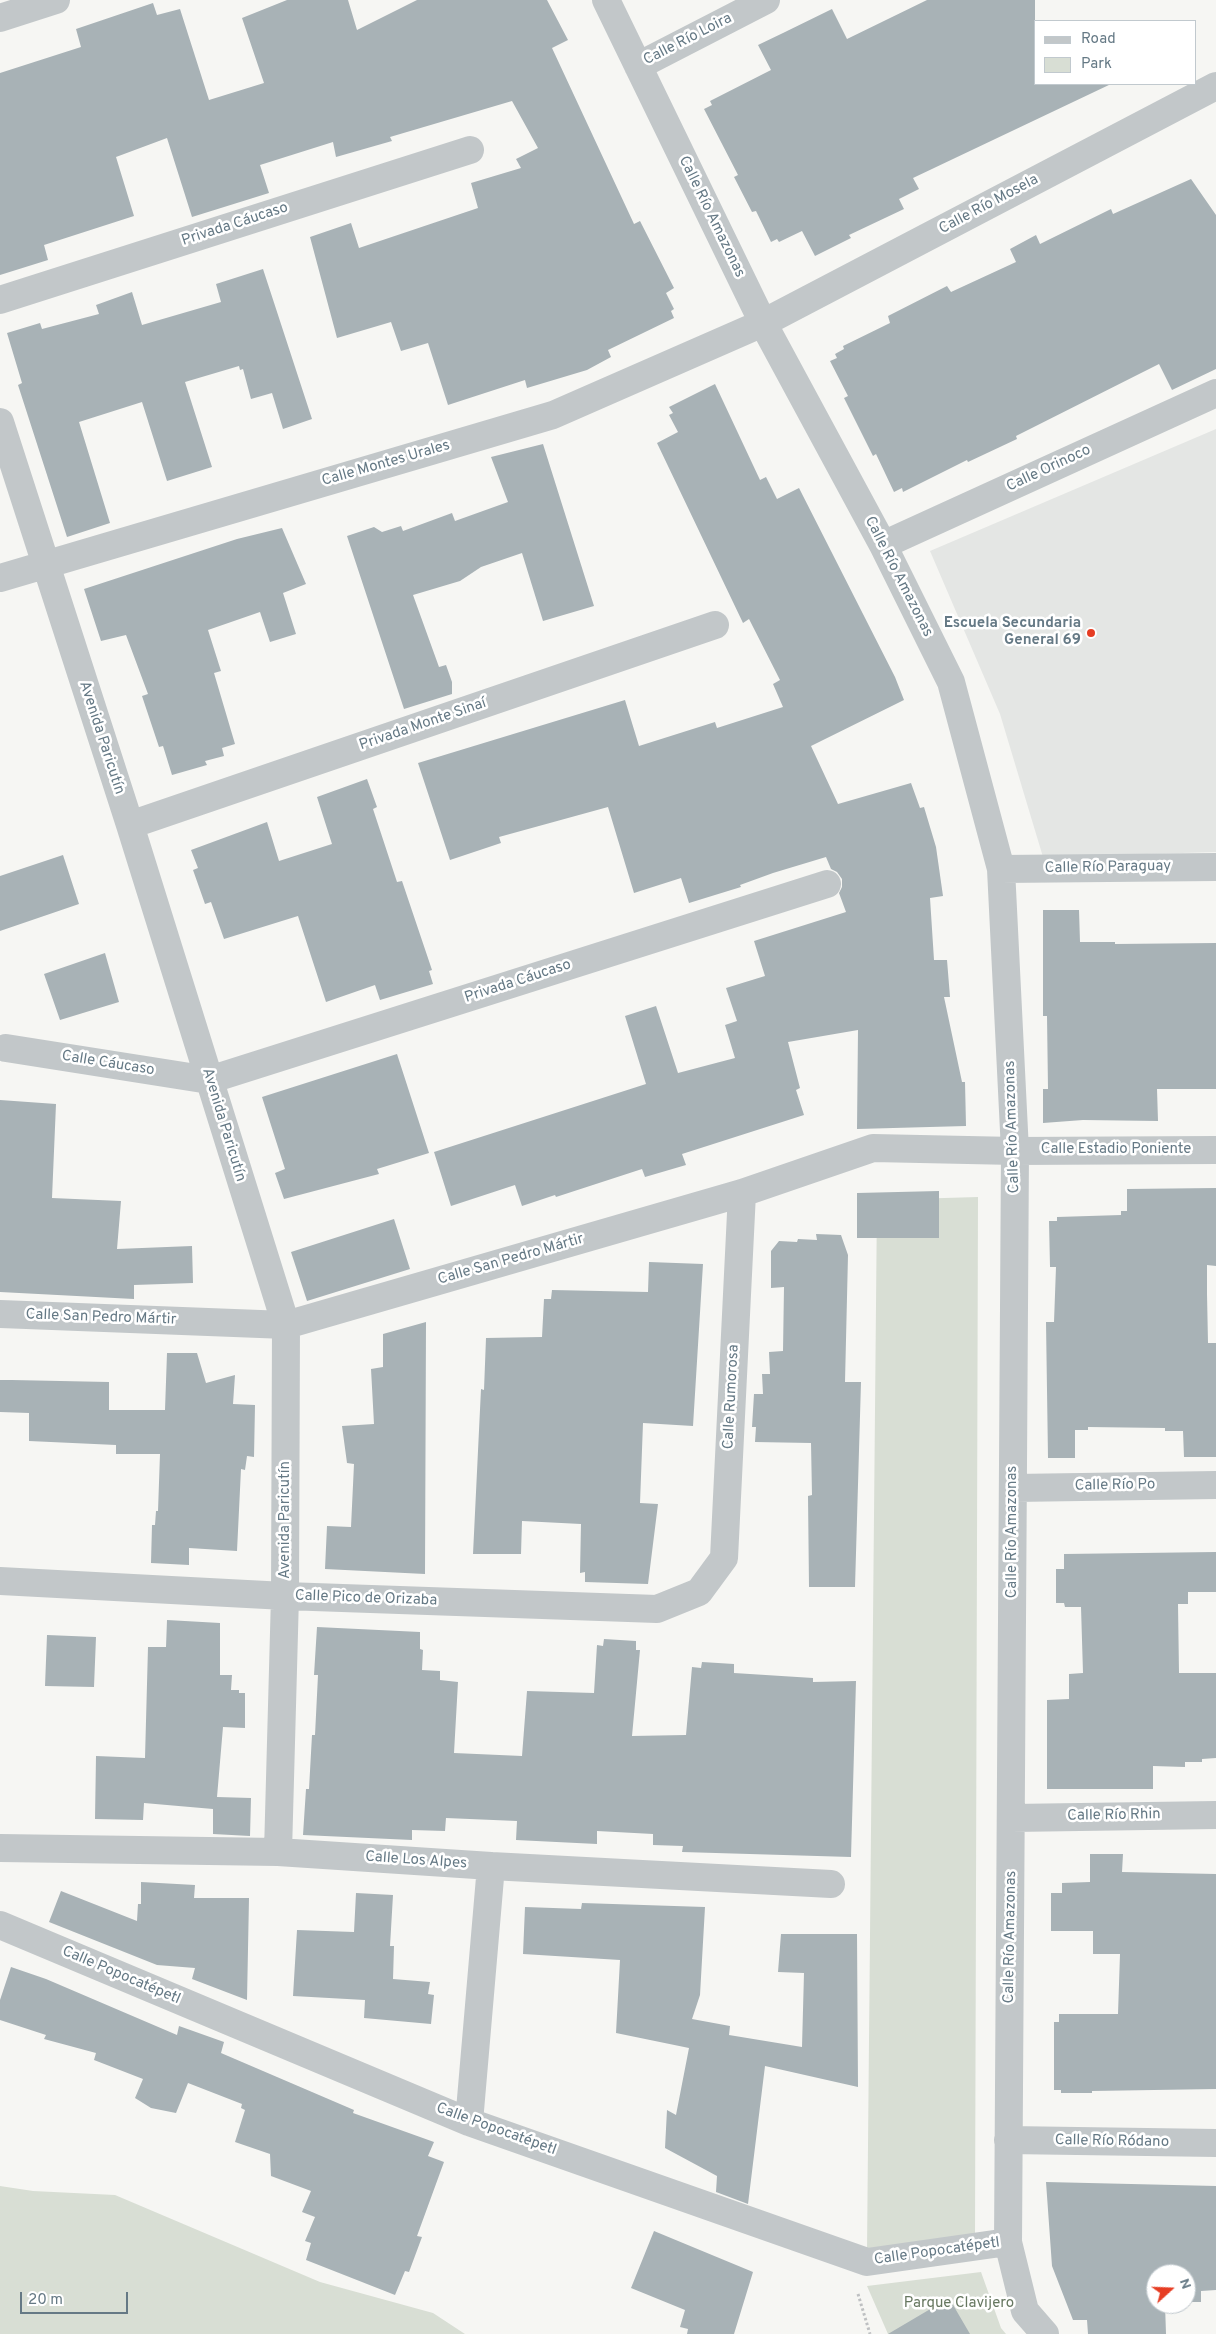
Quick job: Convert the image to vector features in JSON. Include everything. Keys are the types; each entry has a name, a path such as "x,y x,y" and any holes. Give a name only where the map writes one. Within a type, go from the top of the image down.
{"street":[{"path":"0,18 56,0"},
{"name":"Calle Río Amazonas","path":"606,0 763,323 883,545 950,682 1001,869 1015,1151 1008,2242 1025,2311 1045,2334"},
{"name":"Calle Río Loira","path":"638,66 766,0"},
{"name":"Calle Río Mosela","path":"763,323 1216,86"},
{"name":"Privada Cáucaso","path":"0,300 470,150"},
{"name":"Calle Montes Urales","path":"0,578 553,415 763,323"},
{"name":"Calle Orinoco","path":"883,545 1216,393"},
{"name":"Avenida Paricutín","path":"0,422 130,825 286,1325 285,1596 278,1852"},
{"name":"Privada Monte Sinaí","path":"130,825 716,625"},
{"name":"Calle Río Paraguay","path":"1001,869 1216,867"},
{"name":"Privada Cáucaso","path":"209,1080 827,884"},
{"name":"Calle Cáucaso","path":"6,1048 209,1080"},
{"name":"Calle San Pedro Mártir","path":"0,1314 286,1325 742,1193 873,1148 1015,1151"},
{"name":"Calle Estadio Poniente","path":"1015,1151 1216,1150"},
{"name":"Calle Rumorosa","path":"699,1592 724,1558 742,1193"},
{"name":"Calle Río Po","path":"1014,1488 1216,1485"},
{"name":"Calle Pico de Orizaba","path":"0,1581 285,1596 657,1609 699,1592"},
{"name":"Calle Río Rhin","path":"1012,1818 1216,1815"},
{"name":"Calle Los Alpes","path":"0,1848 278,1852 491,1866 831,1884"},
{"path":"469,2122 491,1866"},
{"name":"Calle Popocatépetl","path":"0,1925 469,2122 867,2262 1008,2242"},
{"name":"Calle Río Ródano","path":"1008,2140 1216,2143"}],"shaded area":[{"name":"Escuela Secundaria General 69","path":"1216,429 1216,852 1043,857 1000,714 930,551"}],"green space":[{"path":"978,1197 975,2234 867,2250 877,1200"},
{"path":"0,2186 33,2191 115,2195 320,2282 433,2313 465,2334 0,2334"},
{"name":"Parque Clavijero","path":"981,2272 1001,2328 1006,2334 888,2334 867,2286"}],"building":[{"path":"287,0 348,0 357,30 417,0 547,0 568,40 552,48 634,224 640,221 674,288 666,293 674,309 671,311 674,318 608,350 611,357 587,370 527,388 525,380 448,405 428,343 401,351 391,322 337,338 310,237 351,223 359,248 478,208 471,183 521,168 516,159 538,148 512,101 390,137 392,141 336,157 333,142 260,165 269,193 192,217 167,138 116,157 134,216 44,245 48,260 0,275 0,73 81,47 76,29 153,3 157,15 180,9 209,100 264,83 242,18"},
{"path":"927,0 1035,0 1034,85 1109,85 913,178 919,189 899,199 904,209 849,235 851,238 815,256 802,231 779,242 777,239 771,242 756,211 752,212 734,177 738,175 704,109 712,105 710,101 771,70 758,45 832,9 847,39"},
{"path":"1191,179 1216,215 1216,369 1172,390 1159,364 1016,436 1017,439 968,462 967,460 903,492 902,488 894,492 876,454 873,456 844,398 848,396 830,361 837,358 835,354 844,349 843,346 890,323 888,316 947,286 951,292 1016,262 1010,249 1036,235 1040,244 1111,209 1113,214"},
{"path":"263,269 312,419 283,429 272,393 251,399 243,369 240,370 239,366 185,382 212,467 167,481 142,402 79,422 110,523 67,537 18,385 22,383 7,333 40,323 42,329 99,314 96,305 132,292 142,325 221,302 216,284"},
{"path":"715,384 760,480 766,477 777,499 799,488 895,677 904,700 811,746 838,804 911,783 920,808 924,807 936,847 943,896 930,898 934,960 947,960 950,997 944,997 962,1082 965,1082 966,1126 857,1129 858,1030 788,1042 800,1088 796,1090 804,1115 682,1154 686,1165 645,1177 642,1169 522,1206 515,1185 451,1206 434,1152 646,1084 625,1016 656,1006 678,1073 735,1058 725,1025 737,1021 726,988 765,976 754,941 846,912 839,893 842,887 842,879 837,872 831,869 826,857 773,873 740,885 741,887 689,903 681,878 634,893 608,807 499,837 501,843 450,860 418,763 625,700 639,746 715,722 717,728 783,707 773,684 780,680 749,619 743,623 657,443 678,432 669,415 673,413 669,407"},
{"path":"543,444 594,606 543,621 522,553 481,567 460,581 413,595 439,667 446,665 452,682 452,694 404,709 347,536 374,527 382,532 401,526 403,531 452,513 455,521 508,502 491,457"},
{"path":"282,528 306,584 283,593 296,634 270,642 260,612 208,630 221,671 214,673 235,744 222,748 224,756 205,761 207,765 172,775 163,746 159,747 142,696 148,694 126,635 101,641 84,589 237,539"},
{"path":"367,779 377,807 373,809 397,882 402,881 432,970 429,971 433,984 380,1000 375,985 326,1002 298,916 224,939 211,902 205,904 193,870 198,868 191,850 267,822 279,861 332,844 317,797"},
{"path":"63,855 79,904 0,931 0,876"},
{"path":"1043,910 1079,910 1080,942 1115,942 1115,944 1216,943 1216,1089 1157,1089 1158,1121 1083,1120 1043,1123 1043,1089 1048,1089 1047,1016 1043,1016"},
{"path":"105,953 119,1002 60,1020 44,974"},
{"path":"397,1054 429,1153 377,1169 379,1174 284,1199 275,1173 285,1169 262,1097"},
{"path":"0,1100 56,1104 52,1198 121,1201 117,1249 192,1246 193,1283 134,1285 134,1299 0,1292"},
{"path":"1216,1188 1216,1266 1207,1265 1207,1294 1208,1343 1216,1343 1216,1457 1184,1457 1183,1431 1165,1431 1165,1428 1088,1427 1088,1430 1075,1430 1075,1458 1048,1458 1046,1322 1054,1322 1056,1267 1050,1267 1049,1221 1057,1221 1057,1217 1121,1215 1121,1211 1127,1211 1127,1189"},
{"path":"939,1191 939,1238 857,1238 857,1193"},
{"path":"394,1219 410,1269 307,1301 291,1252"},
{"path":"816,1234 841,1235 848,1255 845,1382 861,1382 855,1587 809,1587 808,1496 812,1495 811,1443 755,1442 756,1427 752,1427 754,1394 763,1394 762,1374 770,1374 769,1352 783,1351 784,1287 771,1288 771,1251 779,1241 817,1240"},
{"path":"649,1262 703,1264 693,1426 643,1423 640,1503 658,1504 648,1584 585,1582 585,1572 580,1573 581,1524 522,1521 521,1554 473,1554 481,1389 484,1390 486,1338 542,1337 544,1299 551,1299 552,1290 648,1292"},
{"path":"426,1322 425,1574 325,1569 327,1526 351,1527 354,1464 347,1463 342,1426 374,1424 371,1369 383,1367 383,1334"},
{"path":"167,1353 197,1353 206,1383 235,1375 233,1404 255,1405 254,1457 247,1456 245,1470 241,1469 237,1551 189,1548 189,1565 151,1563 152,1525 155,1525 156,1511 158,1511 160,1454 116,1454 116,1445 29,1441 29,1413 0,1412 0,1380 109,1382 109,1410 165,1410"},
{"path":"1216,1552 1216,1592 1188,1592 1188,1604 1178,1604 1179,1673 1216,1673 1216,1758 1202,1759 1202,1762 1185,1762 1185,1767 1153,1766 1153,1789 1047,1789 1047,1700 1069,1699 1069,1674 1083,1673 1081,1607 1065,1607 1064,1603 1056,1603 1056,1569 1064,1569 1064,1554"},
{"path":"167,1620 220,1623 220,1675 232,1675 231,1690 239,1690 239,1693 245,1693 245,1728 223,1727 217,1797 251,1798 250,1836 213,1834 213,1809 144,1803 143,1820 95,1819 96,1756 145,1758 148,1647 166,1647"},
{"path":"317,1627 420,1632 420,1649 423,1650 422,1670 440,1671 440,1680 458,1682 454,1753 522,1756 527,1691 594,1693 597,1645 603,1646 604,1639 636,1641 636,1650 640,1650 632,1736 686,1735 692,1667 701,1668 702,1662 734,1664 734,1673 813,1678 813,1682 856,1681 851,1857 682,1852 683,1846 653,1845 653,1834 597,1831 597,1844 516,1840 517,1821 446,1818 445,1831 412,1830 412,1840 303,1835 306,1789 309,1789 312,1735 315,1735 318,1675 314,1675"},
{"path":"47,1635 96,1637 94,1687 45,1686"},
{"path":"1090,1854 1123,1854 1122,1872 1216,1874 1216,2089 1092,2091 1092,2093 1061,2093 1061,2090 1054,2090 1054,2022 1059,2022 1059,2014 1118,2014 1120,1954 1093,1954 1093,1931 1051,1931 1051,1893 1062,1893 1062,1883 1090,1882"},
{"path":"141,1882 195,1885 194,1898 249,1898 247,2000 192,1979 195,1968 157,1965 49,1922 61,1891 137,1921 138,1904 141,1904"},
{"path":"356,1893 393,1895 390,1946 394,1946 393,1979 430,1982 428,1994 434,1995 431,2024 364,2018 365,2000 293,1996 297,1930 354,1932"},
{"path":"582,1903 705,1907 700,1995 692,2019 730,2026 729,2035 802,2047 804,1973 778,1972 781,1934 857,1934 858,2087 765,2066 748,2204 716,2192 717,2176 665,2148 667,2110 676,2115 689,2048 616,2033 620,1960 523,1954 525,1907 581,1909"},
{"path":"11,1967 46,1979 177,2035 179,2026 224,2042 221,2053 354,2110 353,2113 434,2142 428,2156 444,2162 417,2236 422,2237 409,2272 405,2271 395,2295 306,2260 311,2243 305,2241 315,2217 302,2212 311,2191 271,2176 270,2154 235,2142 245,2110 241,2108 242,2104 188,2083 176,2113 151,2108 135,2098 143,2079 94,2060 96,2053 44,2039 46,2035 0,2020 0,2000"},
{"path":"1046,2182 1216,2186 1216,2290 1201,2291 1201,2302 1196,2302 1196,2264 1146,2264 1146,2314 1165,2314 1166,2334 1088,2334 1087,2320 1073,2320 1052,2266"},
{"path":"654,2231 753,2272 734,2334 687,2334 688,2329 680,2327 685,2310 631,2288"},
{"path":"949,2298 970,2334 888,2334"}],"place":[{"name":"Escuela Secundaria General 69","path":"1091,633"}]}
